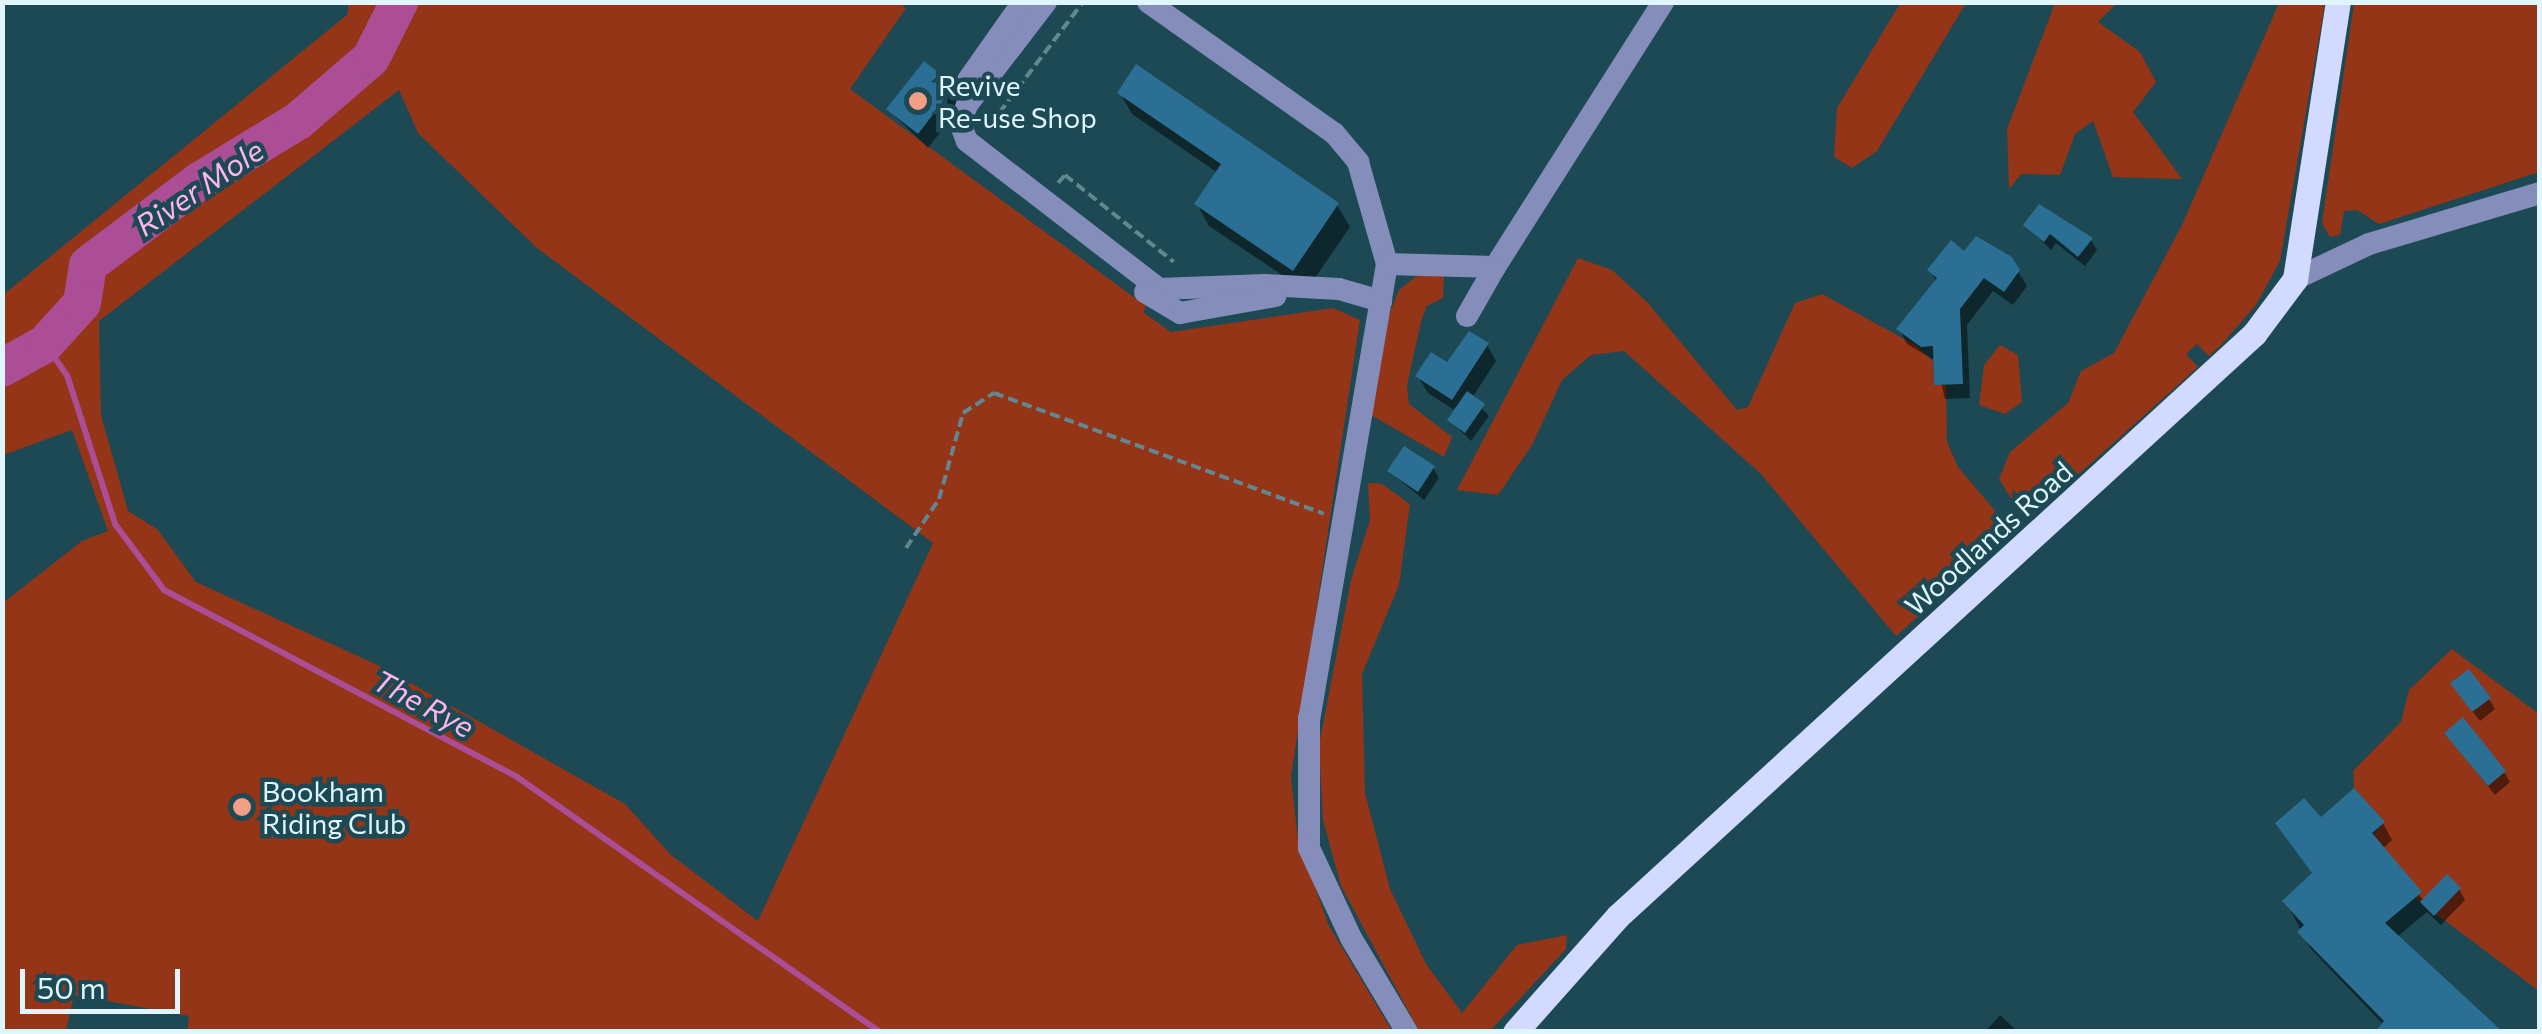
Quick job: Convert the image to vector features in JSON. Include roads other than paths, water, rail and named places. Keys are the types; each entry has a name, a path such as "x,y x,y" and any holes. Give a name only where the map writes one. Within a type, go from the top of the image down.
{"main road":[{"name":"Woodlands Road","path":"1514,1032 1618,916 2254,334 2296,280 2338,2"}],"street":[{"path":"1023,2 950,106 949,133 960,150 1175,300 1180,313 1303,290 1340,289 1380,301"},
{"path":"1046,2 967,105 960,123 968,141 1175,300"},
{"path":"1148,2 1334,133 1358,162 1387,264 1309,718 1310,848 1351,938 1406,1032"},
{"path":"1467,316 1663,2"},
{"path":"2296,280 2368,244 2540,193"},
{"path":"1387,264 1495,267"}],"waterway":[{"name":"River Mole","path":"2,368 45,344 82,303 88,265 198,182 298,121 371,58 399,2"},
{"name":"The Rye","path":"45,344 67,375 115,524 164,590 517,777 880,1032"}],"place":[{"name":"Revive Re-use Shop","path":"918,101"},
{"name":"Bookham Riding Club","path":"242,807"}]}
